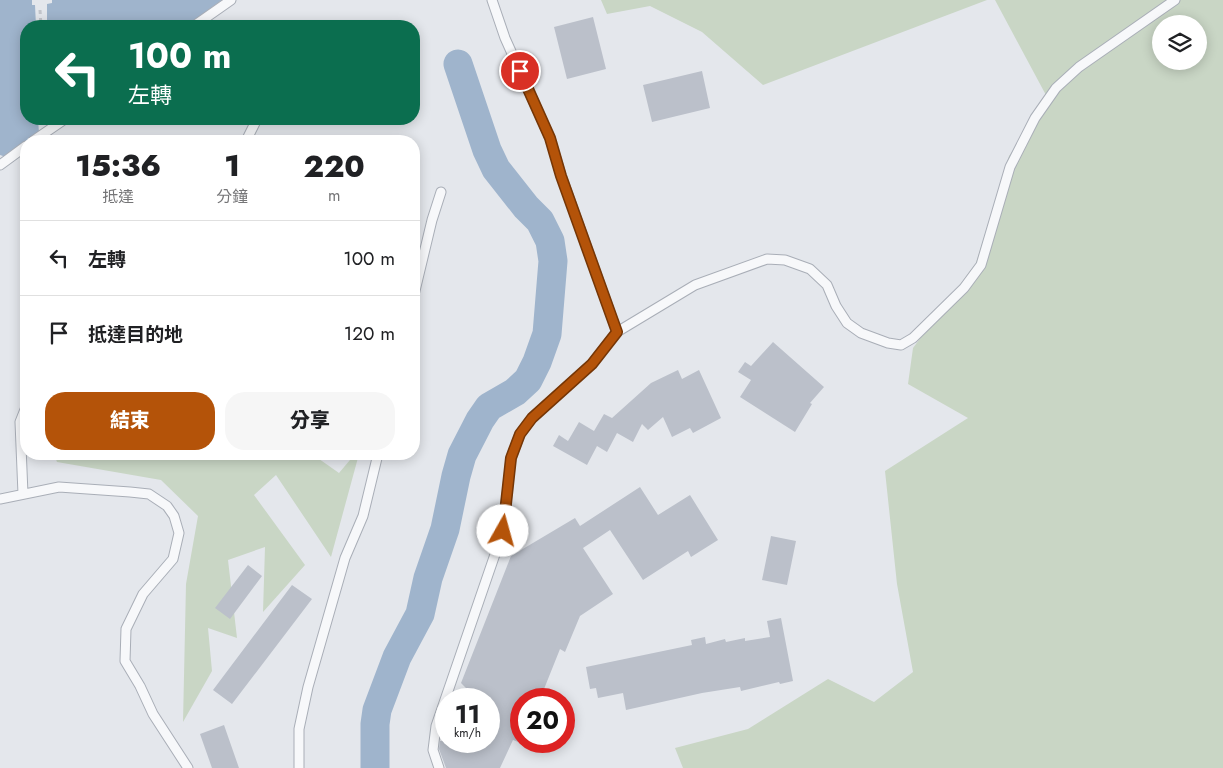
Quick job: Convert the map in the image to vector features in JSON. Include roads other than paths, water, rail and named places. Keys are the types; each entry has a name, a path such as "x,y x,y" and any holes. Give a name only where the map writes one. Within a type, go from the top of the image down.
{"lane":[{"path":"203,20 231,0"},
{"path":"492,0 505,38 550,138 561,176 617,332"},
{"path":"439,768 433,750 436,726 503,531 511,458 520,434 532,418 592,364 617,332 695,285 767,260 785,260 810,269 827,285 836,306 847,323 861,333 888,343 901,344 913,338 964,288 981,265 1010,167 1034,118 1056,88 1079,67 1175,0"},
{"path":"42,135 57,125"},
{"path":"0,165 20,150"},
{"path":"420,270 441,192"},
{"path":"22,460 23,494"},
{"path":"299,768 299,729 308,687 345,558 363,516 377,460"},
{"path":"0,499 60,487 149,494 167,506 174,516 179,532 173,558 143,594 126,629 124,660 140,686 153,714 188,768"}],"water":[{"path":"0,0 222,0 194,20 20,20 20,125 50,125 36,135 20,135 20,147 6,157 0,155"}],"waterway":[{"path":"375,768 375,724 377,710 397,657 420,614 428,578 445,529 462,455 489,407 515,392 528,380 547,334 553,261 550,241 540,221 526,207 496,169 487,150 458,64"}]}
